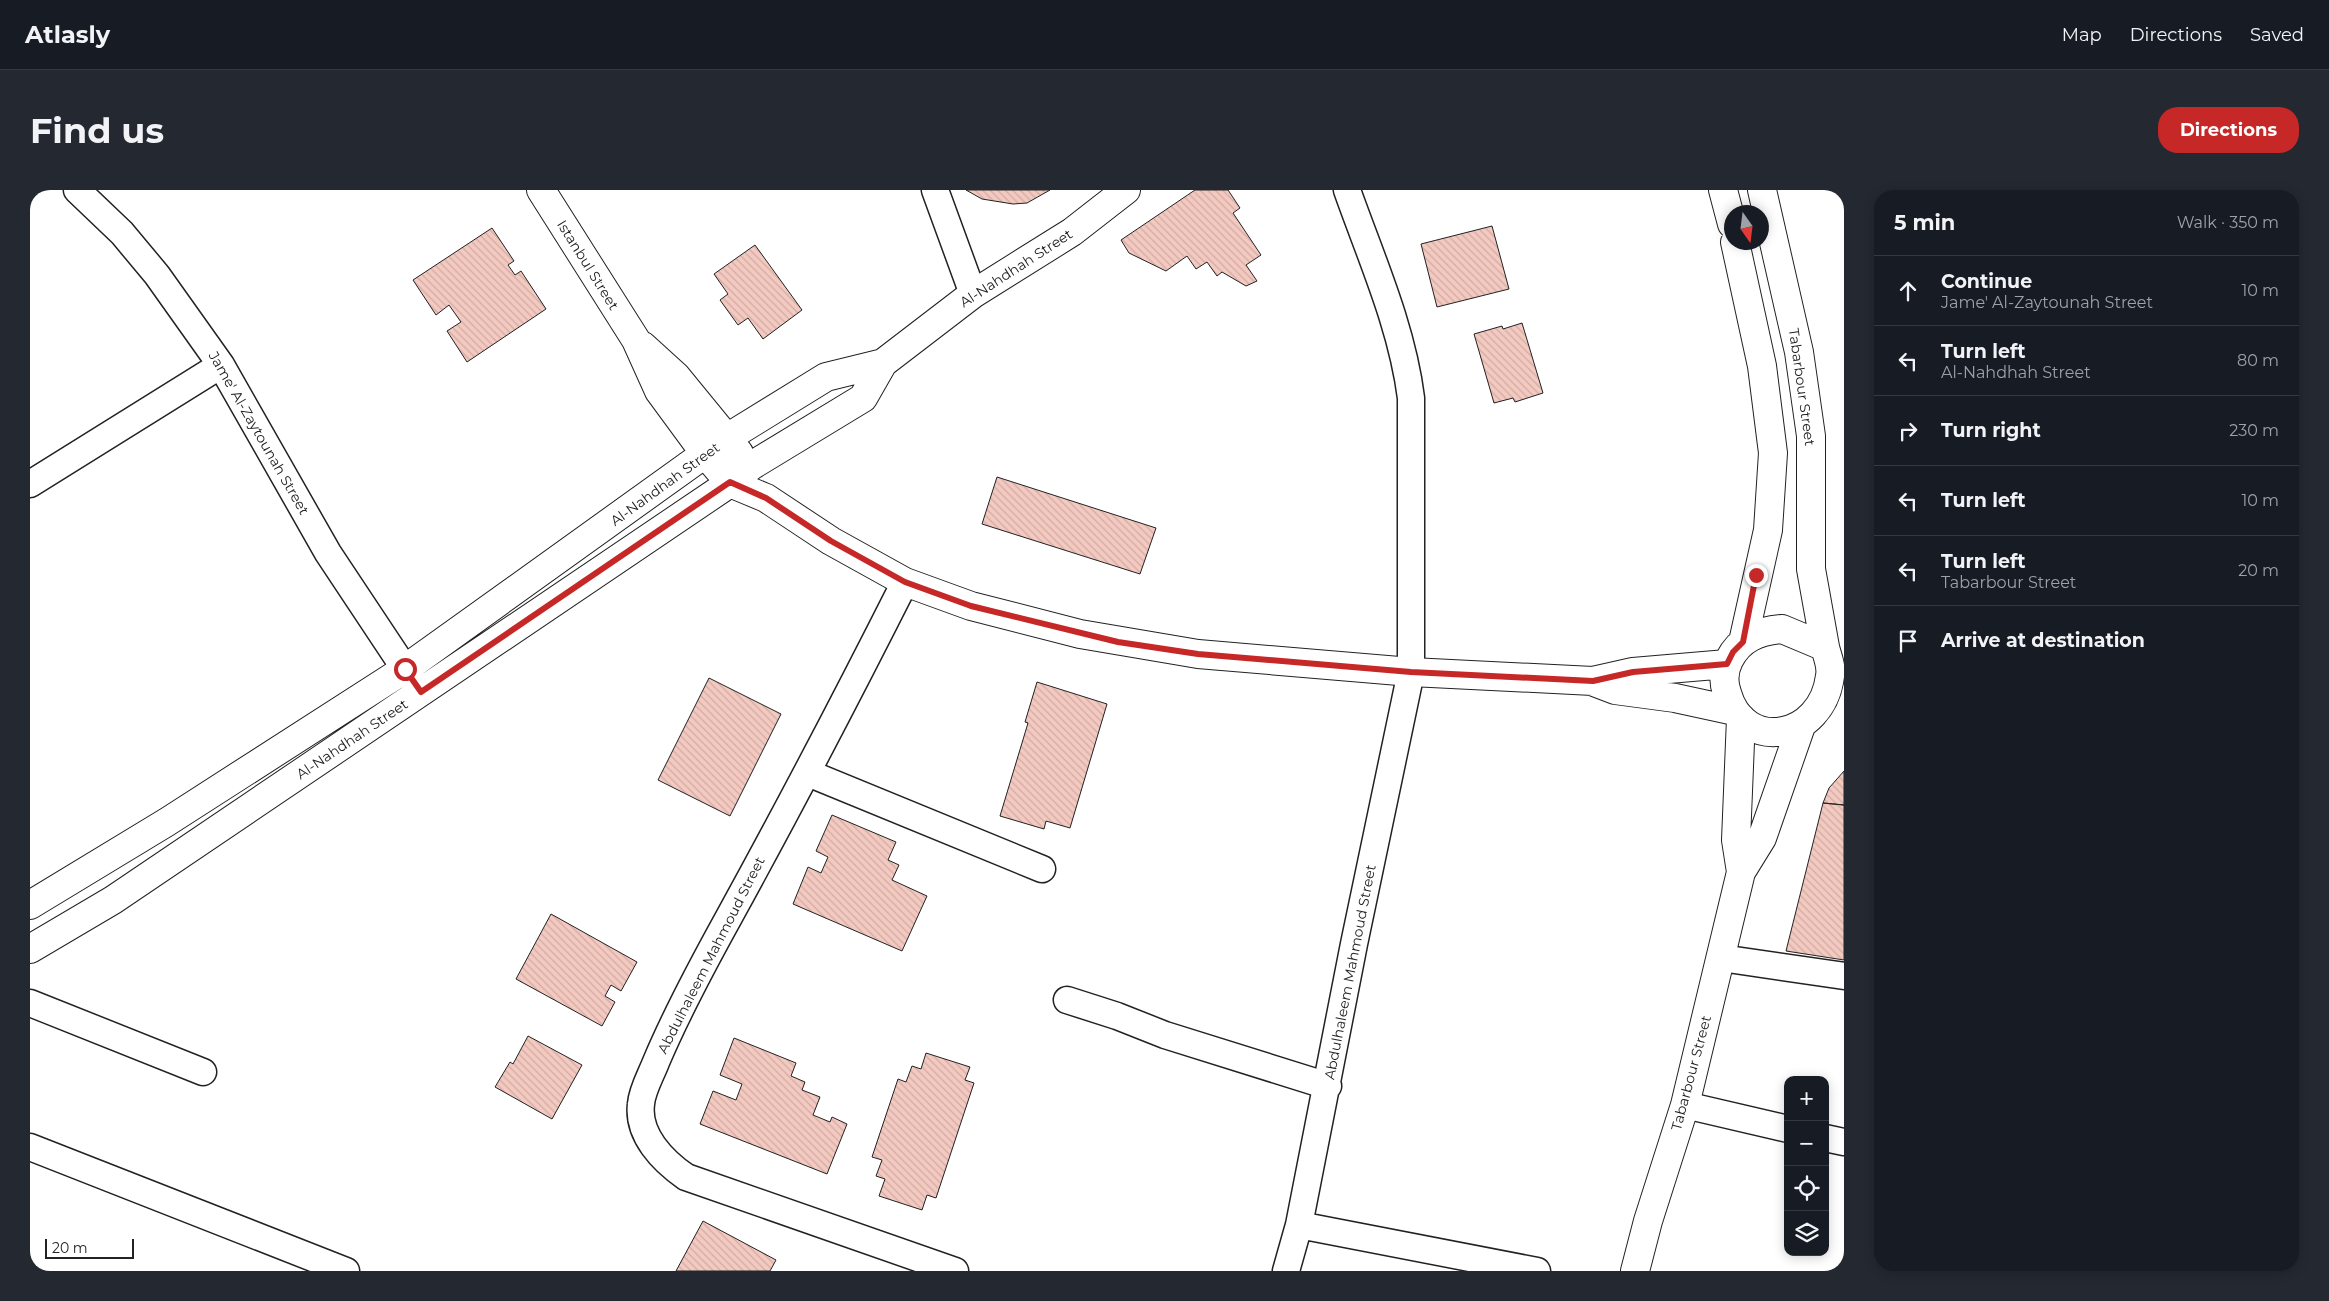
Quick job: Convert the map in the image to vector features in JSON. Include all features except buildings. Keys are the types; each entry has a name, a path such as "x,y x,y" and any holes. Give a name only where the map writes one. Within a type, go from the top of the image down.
{"street":[{"name":"Jame' Al-Zaytounah Street","path":"78,190 122,233 157,275 221,365 328,553 421,692"},
{"name":"Istanbul Street","path":"541,190 636,340 659,391 706,456 740,474"},
{"path":"935,190 973,294"},
{"name":"Al-Nahdhah Street","path":"30,949 113,900 740,474 863,398 883,363 973,294 1072,232 1126,190"},
{"name":"Abdulhaleem Mahmoud Street","path":"1286,1271 1299,1225 1328,1086 1354,944 1411,672 1412,398 1401,340 1347,190"},
{"path":"1723,190 1727,205"},
{"name":"Tabarbour Street","path":"1762,190 1799,352 1811,436 1811,569 1825,647"},
{"path":"1738,250 1762,366 1773,453 1768,530 1743,642"},
{"name":"Istanbul Street","path":"636,340 676,376 727,438 740,474"},
{"name":"Al-Nahdhah Street","path":"30,905 167,822 405,669 706,456 727,438 826,377 883,363"},
{"path":"30,484 221,365"},
{"path":"740,474 756,472 766,498 831,541 905,582 971,606 1118,642 1198,654 1411,672 1593,681 1633,672 1727,664"},
{"name":"Abdulhaleem Mahmoud Street","path":"905,582 808,773 695,980 644,1090 640,1103 640,1118 648,1139 661,1156 686,1177 955,1271"},
{"path":"1593,681 1616,690 1676,698 1738,715 1764,730 1782,731 1801,726 1814,716 1836,687 1825,647 1782,629 1761,631 1743,642 1733,652 1727,664 1725,688 1738,715"},
{"name":"Tabarbour Street","path":"1738,715 1736,840 1742,872"},
{"name":"Tabarbour Street","path":"1635,1271 1648,1221 1685,1105 1742,872 1762,838 1801,726"},
{"path":"808,773 1042,869"},
{"path":"1720,958 1844,976"},
{"path":"1067,1000 1117,1016 1165,1035 1328,1086"},
{"path":"30,1003 203,1072"},
{"path":"1685,1105 1784,1128"},
{"path":"1829,1139 1844,1142"},
{"path":"30,1147 346,1271"},
{"path":"1299,1225 1537,1271"}],"route":[{"path":"405,669 421,692 730,482 766,498 831,541 905,582 971,606 1039,624 1118,642 1198,654 1411,672 1593,681 1633,672 1727,664 1733,652 1743,642 1756,575"}]}
